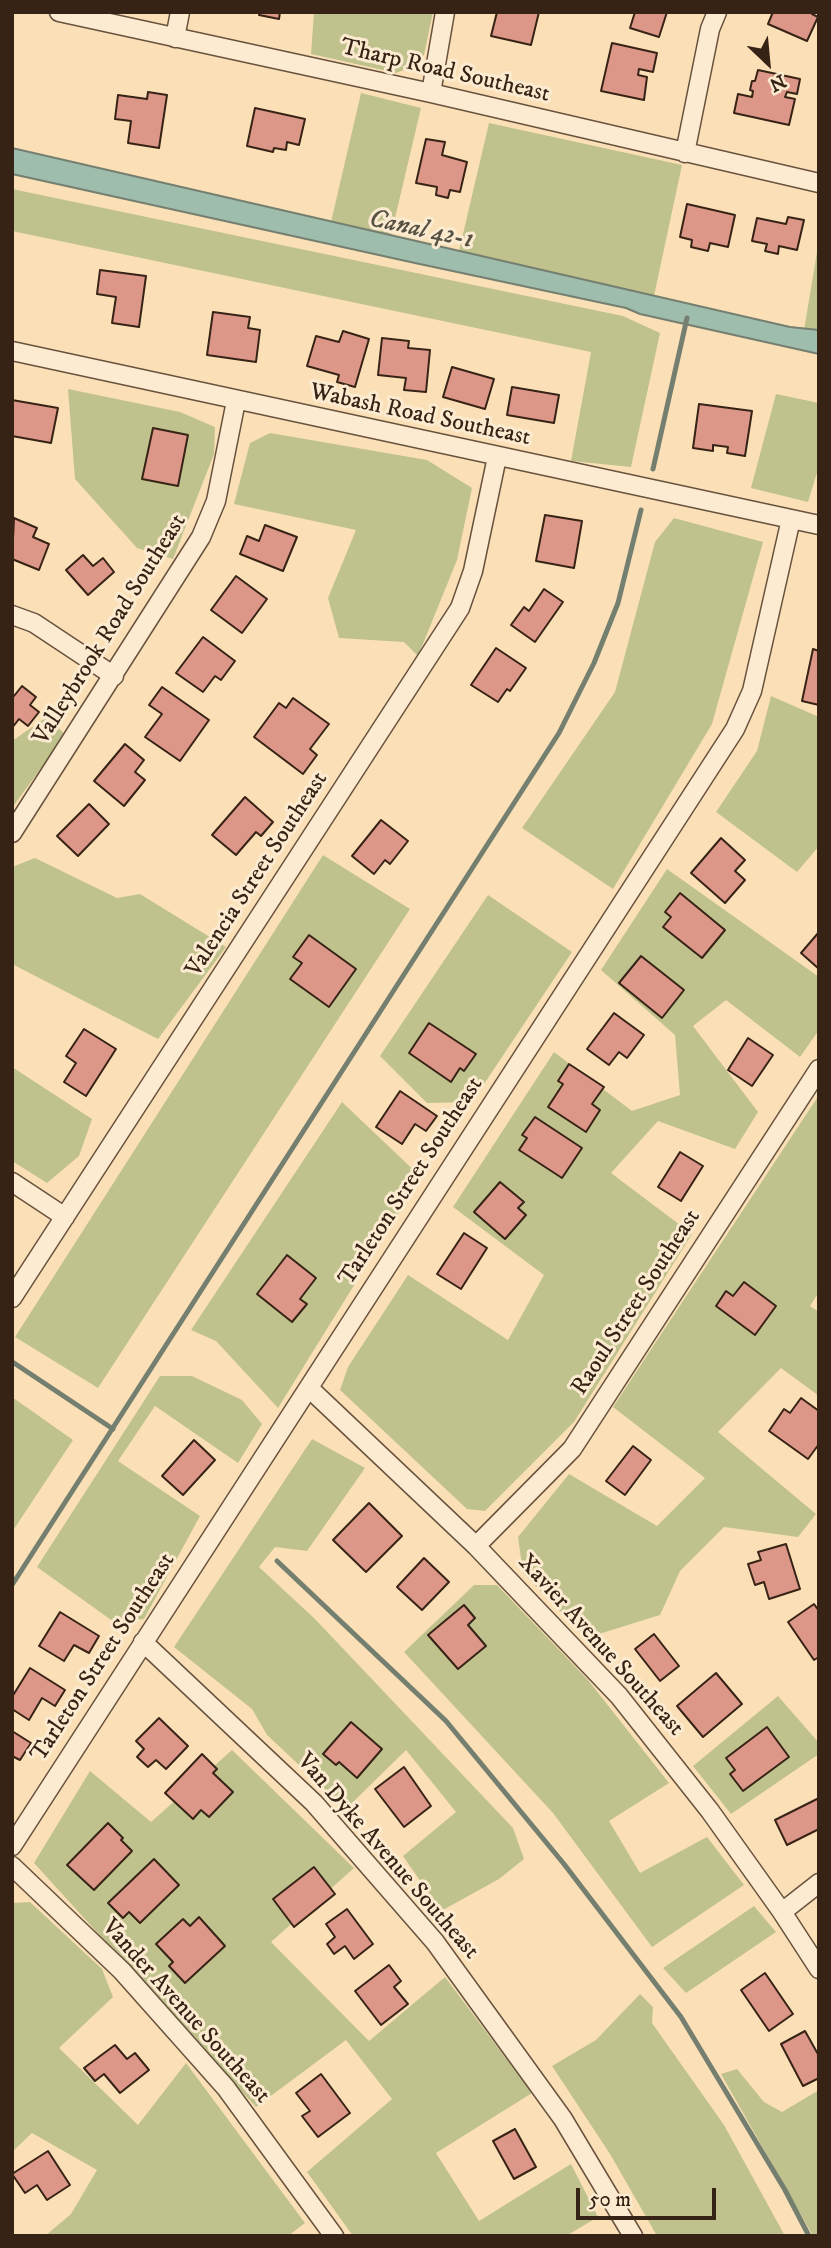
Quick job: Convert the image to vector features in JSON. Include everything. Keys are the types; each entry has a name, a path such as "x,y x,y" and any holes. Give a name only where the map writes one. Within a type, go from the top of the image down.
{"street":[{"name":"Tharp Road Southeast","path":"59,12 431,93 819,183"},
{"path":"175,38 180,12"},
{"path":"431,93 444,12"},
{"path":"685,153 710,29 717,12"},
{"name":"Wabash Road Southeast","path":"12,351 819,525"},
{"name":"Valleybrook Road Southeast","path":"12,833 201,537 216,501 236,401"},
{"name":"Valencia Street Southeast","path":"12,1298 460,608 473,572 497,457"},
{"name":"Tarleton Street Southeast","path":"12,1846 735,729 752,691 792,519"},
{"path":"12,615 34,622 114,676"},
{"name":"Raoul Street Southeast","path":"476,1546 572,1449 819,1069"},
{"path":"12,1182 65,1217"},
{"name":"Xavier Avenue Southeast","path":"309,1388 476,1546 619,1696 710,1811 819,1969"},
{"name":"Van Dyke Avenue Southeast","path":"143,1642 314,1803 435,1942 563,2119 633,2236"},
{"name":"Vander Avenue Southeast","path":"12,1866 122,1971 226,2088 334,2236"},
{"path":"782,1912 819,1883"}],"green space":[{"path":"314,12 433,12 424,55 415,66 396,73 311,54"},
{"path":"361,93 421,108 391,235 331,222"},
{"path":"489,123 682,165 654,296 459,251"},
{"path":"12,189 623,316 660,333 631,467 571,461 591,352 12,231"},
{"path":"819,240 819,330 804,330"},
{"path":"68,389 180,412 215,427 214,454 173,559 137,548 75,479"},
{"path":"776,394 819,403 819,466 808,502 751,488"},
{"path":"270,433 427,460 472,488 457,560 418,656 404,642 339,638 328,598 356,530 234,504 250,443"},
{"path":"674,518 763,542 712,724 613,889 522,828 615,692 655,542"},
{"path":"771,696 819,717 819,846 797,872 716,812 757,751"},
{"path":"48,716 65,735 12,808 12,741"},
{"path":"323,855 410,909 98,1388 15,1337"},
{"path":"35,858 117,898 140,894 226,947 158,1039 12,964 12,867"},
{"path":"667,869 819,977 819,1030 800,1057 726,1000 693,1026 758,1112 735,1149 658,1121 611,1173 692,1234 574,1422 485,1511 467,1509 340,1390 348,1367 408,1275 508,1340 544,1275 453,1207 554,1052 632,1111 680,1095 675,1035 601,970"},
{"path":"488,895 572,952 472,1102 427,1103 380,1056"},
{"path":"12,1067 92,1119 79,1156 47,1183 12,1161"},
{"path":"819,1095 819,1292 810,1306 819,1312 819,1396 781,1368 718,1432 816,1514 798,1537 724,1527 680,1571 660,1615 586,1638 523,1573 518,1537 569,1474 657,1526 705,1478 613,1407"},
{"path":"342,1102 421,1177 278,1408 216,1341 191,1330"},
{"path":"160,1376 192,1376 242,1400 262,1424 238,1463 155,1406 118,1461 200,1516 144,1619 114,1622 37,1567"},
{"path":"12,1397 73,1440 12,1532"},
{"path":"312,1439 365,1468 307,1551 275,1547 259,1567 315,1619 513,1828 524,1859 499,1879 441,1911 403,1856 456,1812 406,1750 346,1809 267,1735 252,1709 174,1647"},
{"path":"474,1585 497,1585 588,1680 669,1783 609,1821 640,1873 707,1837 744,1885 652,1947 553,1813 404,1652"},
{"path":"778,1696 819,1743 819,1754 731,1814 693,1766"},
{"path":"232,1750 354,1868 271,1942 369,2041 445,1977 532,2093 436,2153 479,2221 571,2164 598,2217 566,2236 353,2236 307,2172 392,2099 346,2040 256,2107 34,1863 90,1771 151,1822"},
{"path":"30,1902 102,1969 113,1997 59,2048 138,2125 186,2063 305,2223 288,2236 45,2236 71,2214 97,2170 32,2133 12,2152 12,1903"},
{"path":"754,1906 776,1932 686,1993 663,1968"},
{"path":"640,1994 653,2007 652,2023 724,2125 785,2236 657,2236 610,2154 552,2066 596,2040"},
{"path":"737,2069 764,2102 782,2112 819,2090 819,2236 813,2236 721,2074"}],"shaded area":[{"path":"12,148 790,327 819,330 819,354 640,314 626,308 12,174"}],"building":[{"path":"260,12 280,12 279,19 259,15"},
{"path":"497,12 539,12 531,45 491,36"},
{"path":"635,12 667,12 659,37 630,28"},
{"path":"773,12 813,12 812,14 818,17 807,41 768,24"},
{"path":"612,43 657,53 653,72 639,69 638,75 647,77 644,100 601,91"},
{"path":"758,70 800,79 797,94 787,92 785,97 795,99 789,125 734,113 738,94 752,97 752,81 755,81"},
{"path":"148,92 167,95 159,148 128,143 131,121 115,119 118,95 147,99"},
{"path":"255,108 305,119 299,145 287,142 286,150 274,148 273,152 247,146"},
{"path":"426,139 445,142 442,155 467,162 460,192 450,190 448,198 436,195 437,187 416,183"},
{"path":"687,204 735,215 728,247 710,243 708,251 691,247 692,240 680,237"},
{"path":"788,217 804,220 797,250 779,246 778,254 765,251 767,244 752,241 757,218 786,224"},
{"path":"100,270 146,276 139,327 112,323 116,297 97,294"},
{"path":"213,312 250,317 248,328 260,330 256,362 207,355"},
{"path":"343,331 369,339 355,387 337,382 339,375 307,366 316,336 339,342"},
{"path":"382,338 409,341 408,348 430,350 426,392 404,390 406,378 378,375"},
{"path":"452,367 494,379 485,409 443,397"},
{"path":"512,387 559,395 554,423 507,415"},
{"path":"12,400 58,408 51,443 12,436"},
{"path":"699,404 752,411 745,456 727,453 728,447 713,445 713,451 693,448"},
{"path":"153,428 188,435 178,486 142,479"},
{"path":"545,515 582,521 574,568 536,561"},
{"path":"14,518 37,528 33,537 49,544 39,570 12,559"},
{"path":"265,525 297,537 283,571 240,554 247,536 259,541"},
{"path":"83,555 93,566 103,558 114,572 88,595 66,570"},
{"path":"236,576 267,599 242,633 211,610"},
{"path":"544,589 563,602 535,642 511,625 524,607 529,611"},
{"path":"203,637 235,661 221,680 215,676 203,692 176,673"},
{"path":"496,648 526,668 510,691 507,689 498,702 471,685"},
{"path":"813,649 819,651 819,705 802,701"},
{"path":"22,686 36,697 30,705 39,712 28,726 19,719 12,728 12,695"},
{"path":"162,687 209,720 180,761 145,737 162,714 149,705"},
{"path":"293,698 329,724 310,749 317,755 303,774 254,737 279,703 286,708"},
{"path":"125,744 144,760 135,772 145,780 124,806 94,781"},
{"path":"245,797 273,822 261,836 256,832 236,855 212,835"},
{"path":"89,804 109,824 78,856 57,836"},
{"path":"381,820 408,841 390,864 385,860 374,874 352,856"},
{"path":"721,838 745,860 735,871 745,880 725,903 691,873"},
{"path":"680,893 725,930 702,958 663,927 671,917 665,912"},
{"path":"819,932 819,969 801,953"},
{"path":"309,935 356,969 329,1007 290,979 302,963 293,957"},
{"path":"641,956 684,990 662,1018 619,983"},
{"path":"614,1013 644,1035 627,1058 619,1052 609,1065 587,1049"},
{"path":"429,1023 476,1054 464,1071 460,1068 451,1082 409,1053"},
{"path":"84,1029 116,1049 86,1096 64,1082 76,1063 66,1056"},
{"path":"748,1038 773,1055 752,1086 728,1070"},
{"path":"569,1064 604,1087 592,1104 600,1110 586,1132 548,1107 563,1084 558,1081"},
{"path":"400,1091 437,1116 426,1131 415,1124 402,1144 376,1127"},
{"path":"535,1117 582,1148 562,1178 519,1150 527,1138 522,1135"},
{"path":"680,1152 703,1166 681,1201 658,1187"},
{"path":"500,1182 524,1202 518,1208 526,1215 505,1239 474,1212"},
{"path":"464,1233 487,1248 461,1289 437,1274"},
{"path":"287,1255 316,1278 300,1299 307,1304 292,1322 257,1294"},
{"path":"744,1282 776,1306 755,1335 716,1306 726,1291 733,1296"},
{"path":"801,1398 819,1411 819,1444 808,1459 769,1431 784,1409 790,1413"},
{"path":"194,1440 215,1460 183,1495 162,1476"},
{"path":"633,1446 651,1460 625,1495 606,1481"},
{"path":"369,1503 402,1536 366,1572 333,1540"},
{"path":"786,1544 800,1589 769,1599 764,1582 755,1585 748,1564 761,1560 758,1552"},
{"path":"424,1558 449,1582 422,1610 397,1587"},
{"path":"814,1604 819,1611 819,1657 814,1660 788,1622"},
{"path":"464,1605 475,1618 468,1625 486,1646 458,1669 428,1635"},
{"path":"60,1612 99,1636 89,1653 74,1645 64,1661 39,1646"},
{"path":"654,1634 679,1666 660,1681 635,1649"},
{"path":"30,1668 65,1690 55,1706 42,1698 29,1720 12,1709 12,1697"},
{"path":"716,1673 742,1704 703,1737 677,1706"},
{"path":"159,1718 188,1746 166,1769 156,1760 148,1767 137,1757 144,1749 136,1741"},
{"path":"351,1722 382,1749 357,1778 339,1762 336,1765 323,1754"},
{"path":"767,1727 789,1757 743,1791 730,1774 735,1770 726,1758"},
{"path":"12,1731 31,1743 20,1760 12,1756"},
{"path":"202,1754 217,1769 213,1773 233,1792 209,1817 201,1810 193,1819 165,1793"},
{"path":"404,1767 431,1806 404,1827 375,1789"},
{"path":"819,1798 819,1829 787,1845 775,1820"},
{"path":"108,1823 132,1851 94,1890 67,1865"},
{"path":"154,1859 179,1885 140,1923 129,1912 123,1918 108,1903"},
{"path":"314,1867 335,1894 294,1927 273,1899"},
{"path":"347,1909 373,1944 354,1959 345,1946 334,1954 327,1944 335,1937 326,1924"},
{"path":"199,1917 225,1946 185,1983 169,1966 173,1962 156,1944 183,1919 190,1926"},
{"path":"389,1965 401,1981 394,1987 408,2004 381,2025 355,1991"},
{"path":"765,1973 793,2014 769,2031 741,1990"},
{"path":"805,2031 819,2056 819,2078 803,2086 781,2044"},
{"path":"115,2045 127,2059 135,2053 149,2070 120,2093 104,2074 95,2081 84,2068"},
{"path":"321,2074 350,2113 318,2137 302,2116 310,2111 296,2093"},
{"path":"515,2129 536,2167 514,2179 493,2141"},
{"path":"48,2151 70,2185 47,2200 37,2185 25,2193 12,2174"}],"waterway":[{"path":"653,469 687,318"},
{"path":"12,1585 559,733 594,663 618,603 641,510"},
{"path":"14,1363 113,1429"},
{"path":"277,1561 446,1721 564,1864 681,2017 785,2190 809,2236"}],"water label":[{"name":"Canal 42-1","path":"421,231"}]}
